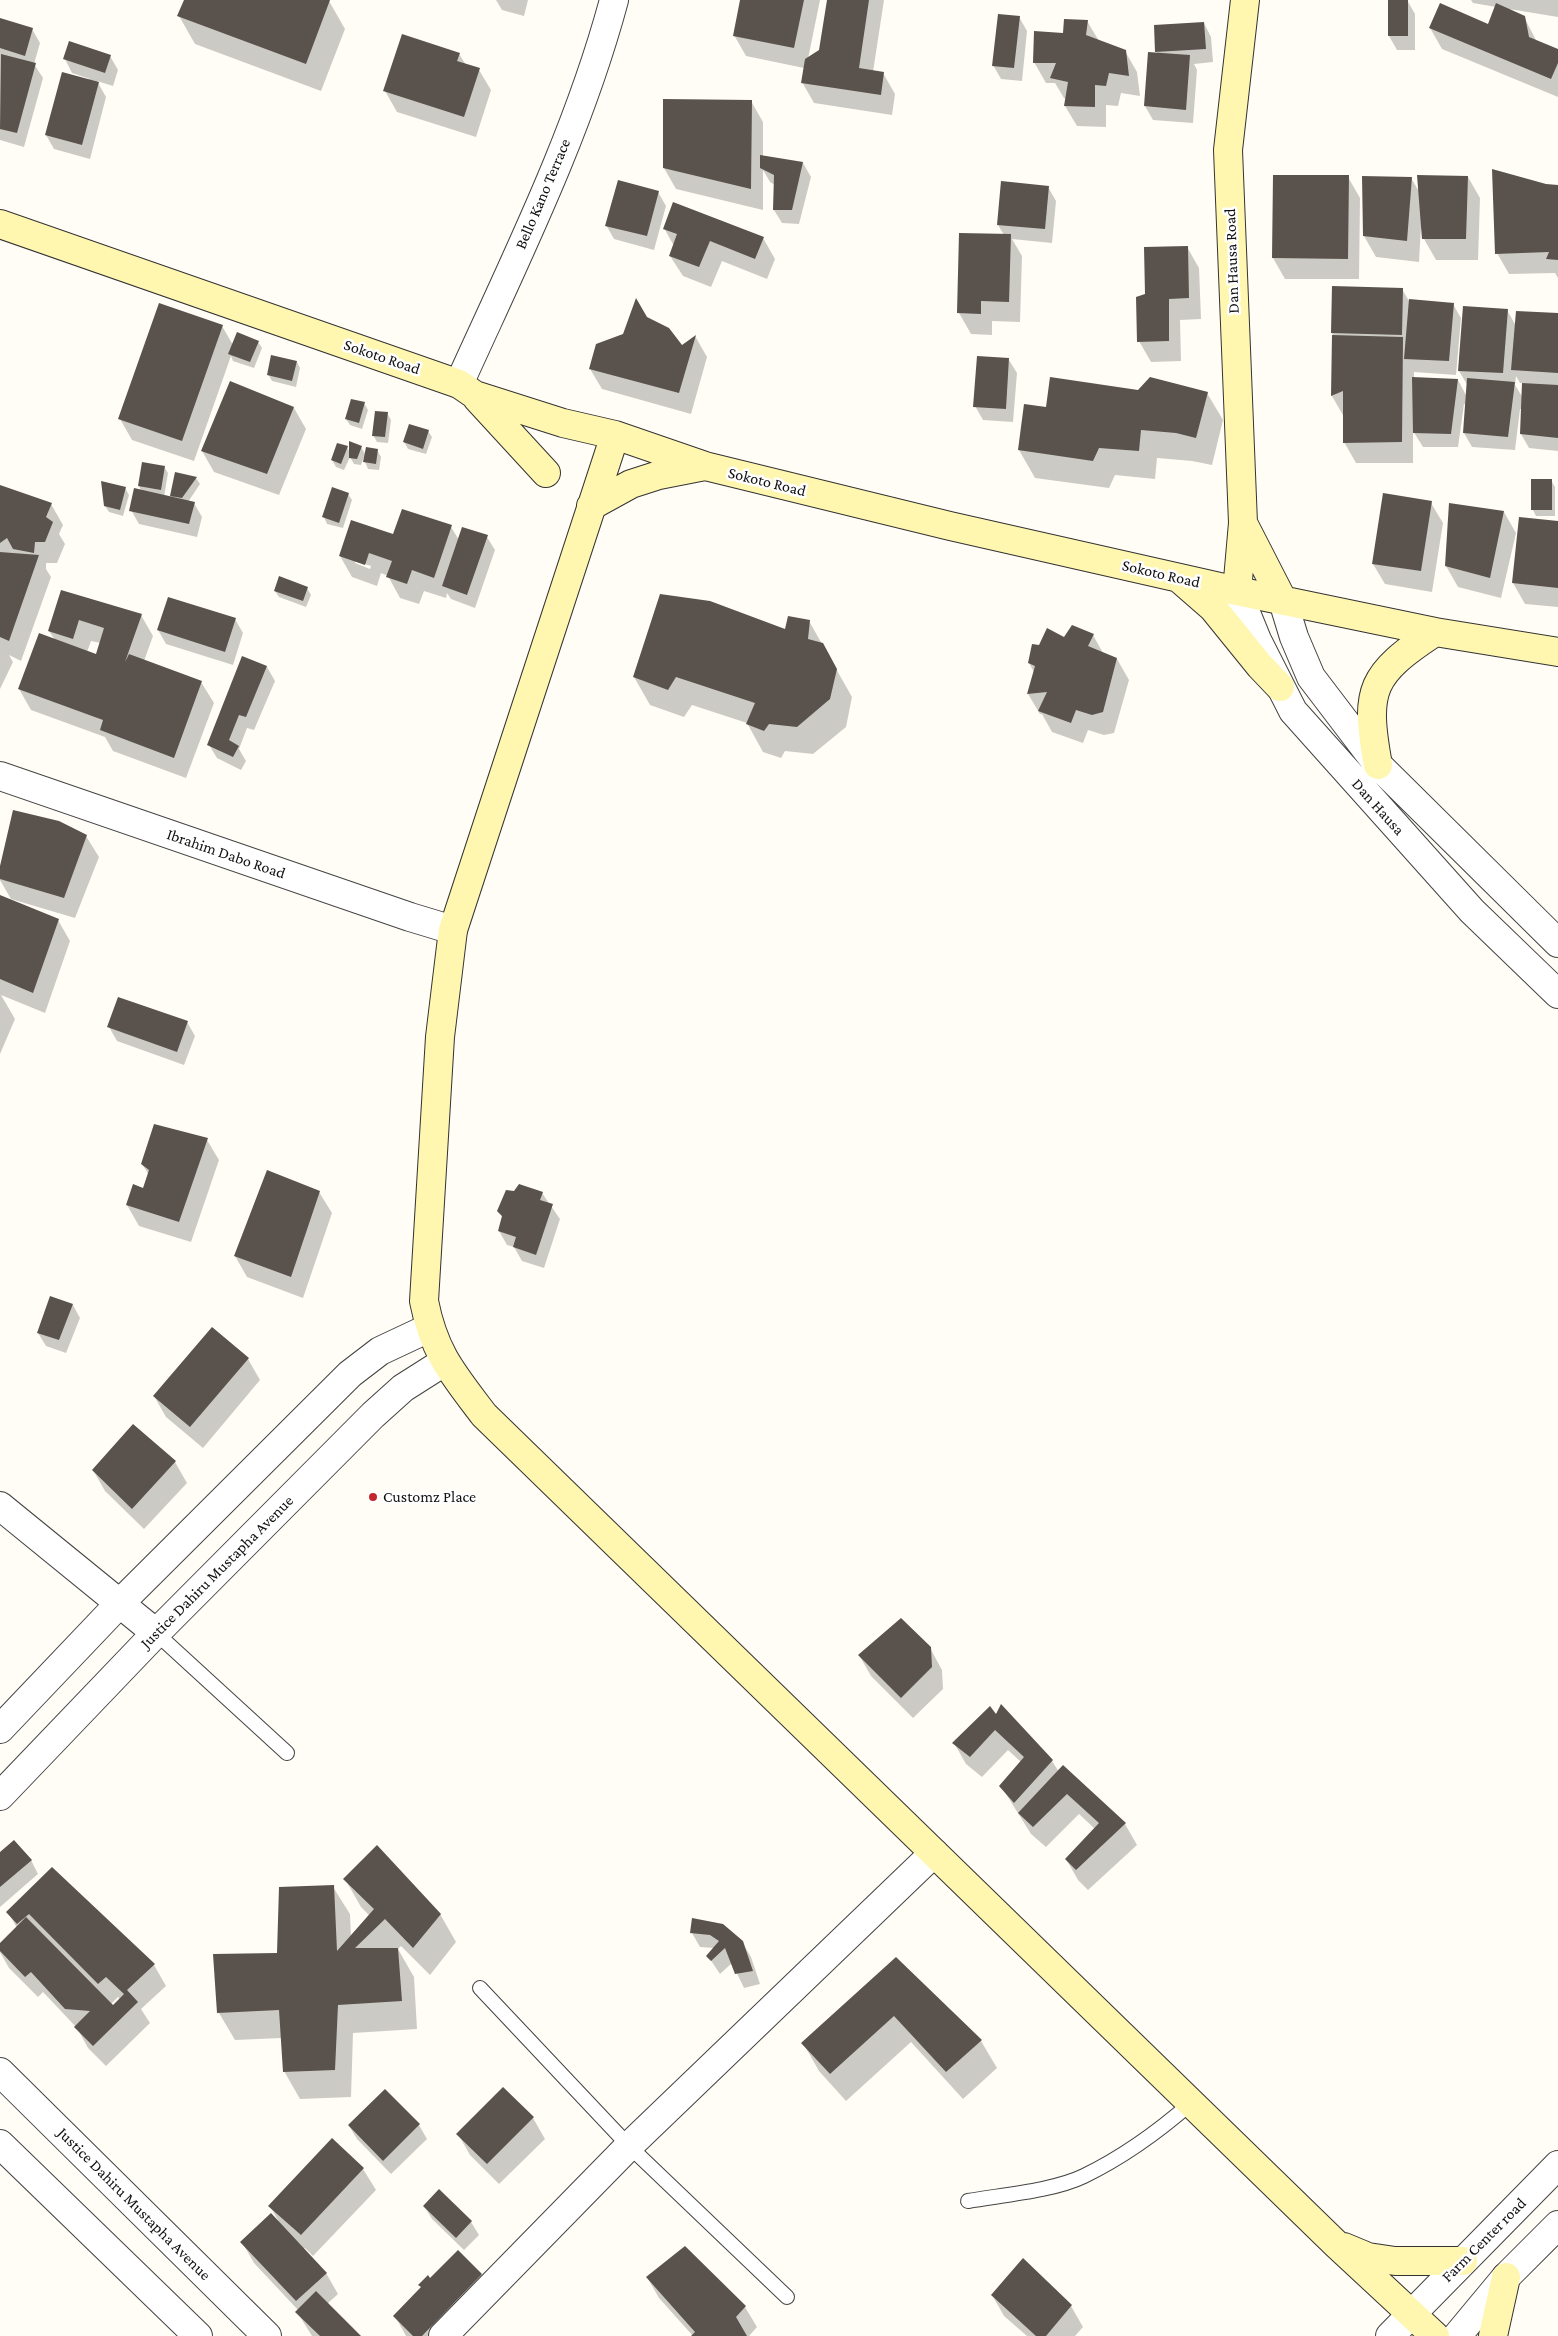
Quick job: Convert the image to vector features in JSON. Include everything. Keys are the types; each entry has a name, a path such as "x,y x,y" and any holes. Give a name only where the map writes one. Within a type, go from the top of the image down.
{"street":[{"name":"Bello Kano Terrace","path":"467,389 600,55 614,0"},
{"name":"Dan Hausa Road","path":"1237,591 1243,523 1228,150 1245,0"},
{"name":"Sokoto Road","path":"0,224 563,423 616,435 705,466 950,526 1237,591 1435,632 1558,652"},
{"path":"467,389 546,473"},
{"path":"616,435 591,506 453,930 440,1037 424,1291 429,1328 444,1362 484,1415 1336,2244 1410,2315 1435,2336"},
{"path":"591,506 631,484 659,475 705,466"},
{"path":"1243,523 1283,601"},
{"path":"1179,578 1213,608 1260,666 1280,687"},
{"name":"Dan Hausa","path":"1237,591 1280,687 1293,711 1472,911 1558,994"},
{"name":"Dan Hausa","path":"1283,601 1294,637 1312,677 1378,765 1558,943"},
{"path":"1378,765 1372,733 1372,700 1381,676 1399,656 1435,632"},
{"name":"Ibrahim Dabo Road","path":"0,776 410,917 453,930"},
{"path":"0,1728 120,1603 350,1374 380,1350 429,1328"},
{"name":"Justice Dahiru Mustapha Avenue","path":"0,1796 156,1633 373,1415 403,1388 444,1362"},
{"path":"0,1506 156,1633"},
{"path":"443,2336 629,2146 934,1853"},
{"name":"Justice Dahiru Mustapha Avenue","path":"0,2072 267,2336"},
{"path":"0,2144 198,2336"},
{"name":"Farm Center road","path":"1390,2336 1558,2165"},
{"path":"1457,2336 1506,2277 1558,2225"},
{"path":"1336,2244 1368,2257 1395,2261 1463,2261"},
{"path":"1493,2336 1506,2277"}],"lane":[{"path":"156,1633 287,1753"},
{"path":"480,1988 629,2146 787,2297"},
{"path":"968,2201 1052,2186 1083,2176 1157,2132 1191,2103"}],"building":[{"path":"184,0 330,0 306,64 177,16"},
{"path":"740,0 804,0 794,48 733,36"},
{"path":"827,0 869,0 859,68 884,72 881,95 801,83 805,59 819,50"},
{"path":"1388,0 1408,0 1408,36 1388,36"},
{"path":"1440,3 1488,24 1496,3 1525,16 1529,37 1558,49 1558,63 1551,79 1429,28"},
{"path":"998,14 1020,16 1014,68 992,66"},
{"path":"0,18 33,28 25,56 0,48"},
{"path":"1064,19 1088,20 1086,35 1126,50 1129,76 1109,73 1106,86 1095,85 1095,107 1064,106 1068,82 1050,78 1056,63 1033,63 1034,31 1063,33"},
{"path":"1204,22 1206,49 1155,52 1154,25"},
{"path":"402,34 460,53 457,61 480,68 464,117 383,91"},
{"path":"69,41 111,55 105,73 63,59"},
{"path":"1148,52 1190,55 1186,110 1144,106"},
{"path":"1,54 36,63 17,133 0,129"},
{"path":"62,72 99,82 82,145 45,135"},
{"path":"663,99 752,100 751,189 663,168"},
{"path":"760,155 803,162 792,210 773,210 774,175 760,168"},
{"path":"1492,169 1546,184 1558,185 1558,260 1546,259 1549,252 1495,254"},
{"path":"1273,175 1349,175 1348,259 1272,258"},
{"path":"1417,175 1468,176 1466,239 1422,239"},
{"path":"1362,176 1412,177 1407,241 1363,236"},
{"path":"618,180 659,191 647,236 605,226"},
{"path":"1001,181 1049,186 1045,229 997,225"},
{"path":"673,202 764,237 755,259 710,241 699,267 669,256 677,234 663,229"},
{"path":"959,233 1011,234 1009,302 981,301 981,314 957,313"},
{"path":"1188,246 1189,298 1169,299 1169,341 1137,342 1136,297 1145,294 1144,247"},
{"path":"1332,286 1403,288 1402,335 1331,333"},
{"path":"636,298 647,317 669,328 682,345 696,335 679,393 589,369 596,344 623,334"},
{"path":"1409,299 1454,303 1449,361 1404,359"},
{"path":"159,303 223,325 182,441 118,419"},
{"path":"1463,306 1508,309 1503,373 1458,371"},
{"path":"1516,311 1558,313 1558,373 1511,370"},
{"path":"237,332 259,341 250,362 228,354"},
{"path":"1332,335 1403,337 1402,442 1343,443 1343,391 1331,396"},
{"path":"271,355 297,361 292,381 267,375"},
{"path":"977,356 1009,358 1006,409 973,407"},
{"path":"1050,377 1138,390 1150,377 1208,392 1196,438 1176,433 1141,430 1139,451 1099,448 1093,461 1018,450 1024,404 1046,407"},
{"path":"1412,377 1458,379 1451,434 1413,433"},
{"path":"1467,378 1515,382 1508,437 1463,433"},
{"path":"230,381 294,407 267,474 201,451"},
{"path":"1522,383 1558,385 1558,438 1520,434"},
{"path":"351,399 365,402 359,423 345,419"},
{"path":"375,411 388,412 385,437 372,436"},
{"path":"409,424 429,430 423,449 403,442"},
{"path":"349,441 362,446 357,459 349,458"},
{"path":"337,443 348,446 341,464 331,460"},
{"path":"366,447 378,449 376,464 363,462"},
{"path":"142,462 165,466 161,490 138,486"},
{"path":"175,472 197,477 182,498 170,496"},
{"path":"1531,479 1552,479 1552,510 1531,510"},
{"path":"101,481 126,487 120,510 104,506"},
{"path":"0,485 52,503 46,517 53,522 45,542 35,542 34,553 13,549 7,538 0,543"},
{"path":"332,487 349,493 339,523 322,517"},
{"path":"134,488 195,502 189,524 129,511"},
{"path":"1383,493 1432,501 1421,571 1372,564"},
{"path":"1449,503 1504,511 1490,578 1445,566"},
{"path":"402,509 452,525 434,578 412,570 407,584 386,577 392,561 369,553 365,565 339,556 351,520 393,534"},
{"path":"1519,517 1558,521 1558,588 1512,583"},
{"path":"462,527 488,535 467,595 442,586"},
{"path":"0,552 39,555 9,641 0,637"},
{"path":"279,576 308,587 303,601 274,591"},
{"path":"61,590 142,614 125,662 129,654 202,681 174,758 100,730 103,720 18,689 39,633 96,654 104,628 79,620 73,639 48,631"},
{"path":"660,594 710,601 785,629 788,616 810,620 808,639 823,643 837,669 830,699 797,727 769,724 764,731 746,724 755,703 676,677 668,690 633,677"},
{"path":"168,597 236,618 225,652 157,630"},
{"path":"1072,625 1094,634 1088,646 1117,658 1103,712 1092,715 1076,710 1071,723 1038,711 1047,692 1027,694 1035,666 1028,663 1032,644 1039,645 1047,628 1064,637"},
{"path":"242,656 267,666 246,717 239,715 229,740 239,746 233,757 207,745"},
{"path":"13,810 59,821 87,835 64,898 0,879 0,866"},
{"path":"0,895 59,919 33,993 0,979"},
{"path":"118,997 188,1021 177,1052 107,1027"},
{"path":"154,1124 208,1138 179,1222 126,1205 133,1184 143,1188 149,1170 141,1164"},
{"path":"267,1170 320,1191 291,1277 234,1256"},
{"path":"519,1184 543,1192 540,1200 553,1204 536,1255 513,1247 516,1237 498,1231 502,1216 497,1211 506,1190 514,1191"},
{"path":"50,1296 73,1304 59,1340 37,1333"},
{"path":"212,1327 249,1358 190,1427 153,1396"},
{"path":"133,1424 176,1461 132,1509 92,1470"},
{"path":"901,1618 931,1647 932,1667 901,1698 858,1655"},
{"path":"1001,1704 1053,1760 1014,1803 999,1786 1024,1757 995,1730 970,1757 952,1743 990,1706 996,1714"},
{"path":"1063,1765 1126,1823 1076,1870 1065,1859 1099,1823 1067,1794 1033,1827 1018,1813"},
{"path":"14,1840 32,1860 0,1887 0,1852"},
{"path":"377,1845 441,1914 413,1948 385,1919 355,1948 398,1948 402,2001 338,2005 335,2070 283,2072 279,2010 217,2013 213,1954 277,1953 279,1887 334,1885 337,1951 374,1909 343,1879"},
{"path":"52,1867 155,1964 127,1990 138,2002 93,2046 74,2027 90,2011 65,2009 31,1972 25,1977 0,1951 0,1943 26,1917 113,2005 124,1994 106,1977 98,1984 29,1914 17,1924 6,1912"},
{"path":"692,1918 723,1924 743,1941 753,1971 735,1974 725,1948 711,1961 706,1956 719,1941 710,1935 690,1933"},
{"path":"896,1957 982,2040 946,2072 894,2016 830,2074 801,2043"},
{"path":"503,2087 534,2117 487,2164 456,2134"},
{"path":"385,2089 420,2124 383,2161 348,2125"},
{"path":"332,2138 364,2168 301,2235 268,2206"},
{"path":"439,2189 472,2221 456,2238 423,2206"},
{"path":"271,2213 327,2273 296,2301 240,2242"},
{"path":"685,2246 746,2306 736,2317 747,2336 691,2336 695,2332 646,2277"},
{"path":"458,2250 482,2274 422,2336 413,2336 393,2316 421,2287 418,2285 428,2275 430,2278"},
{"path":"1023,2258 1072,2305 1046,2336 1036,2336 991,2295"},
{"path":"316,2291 361,2336 320,2336 295,2312"}],"place":[{"name":"Customz Place","path":"373,1497"}]}
